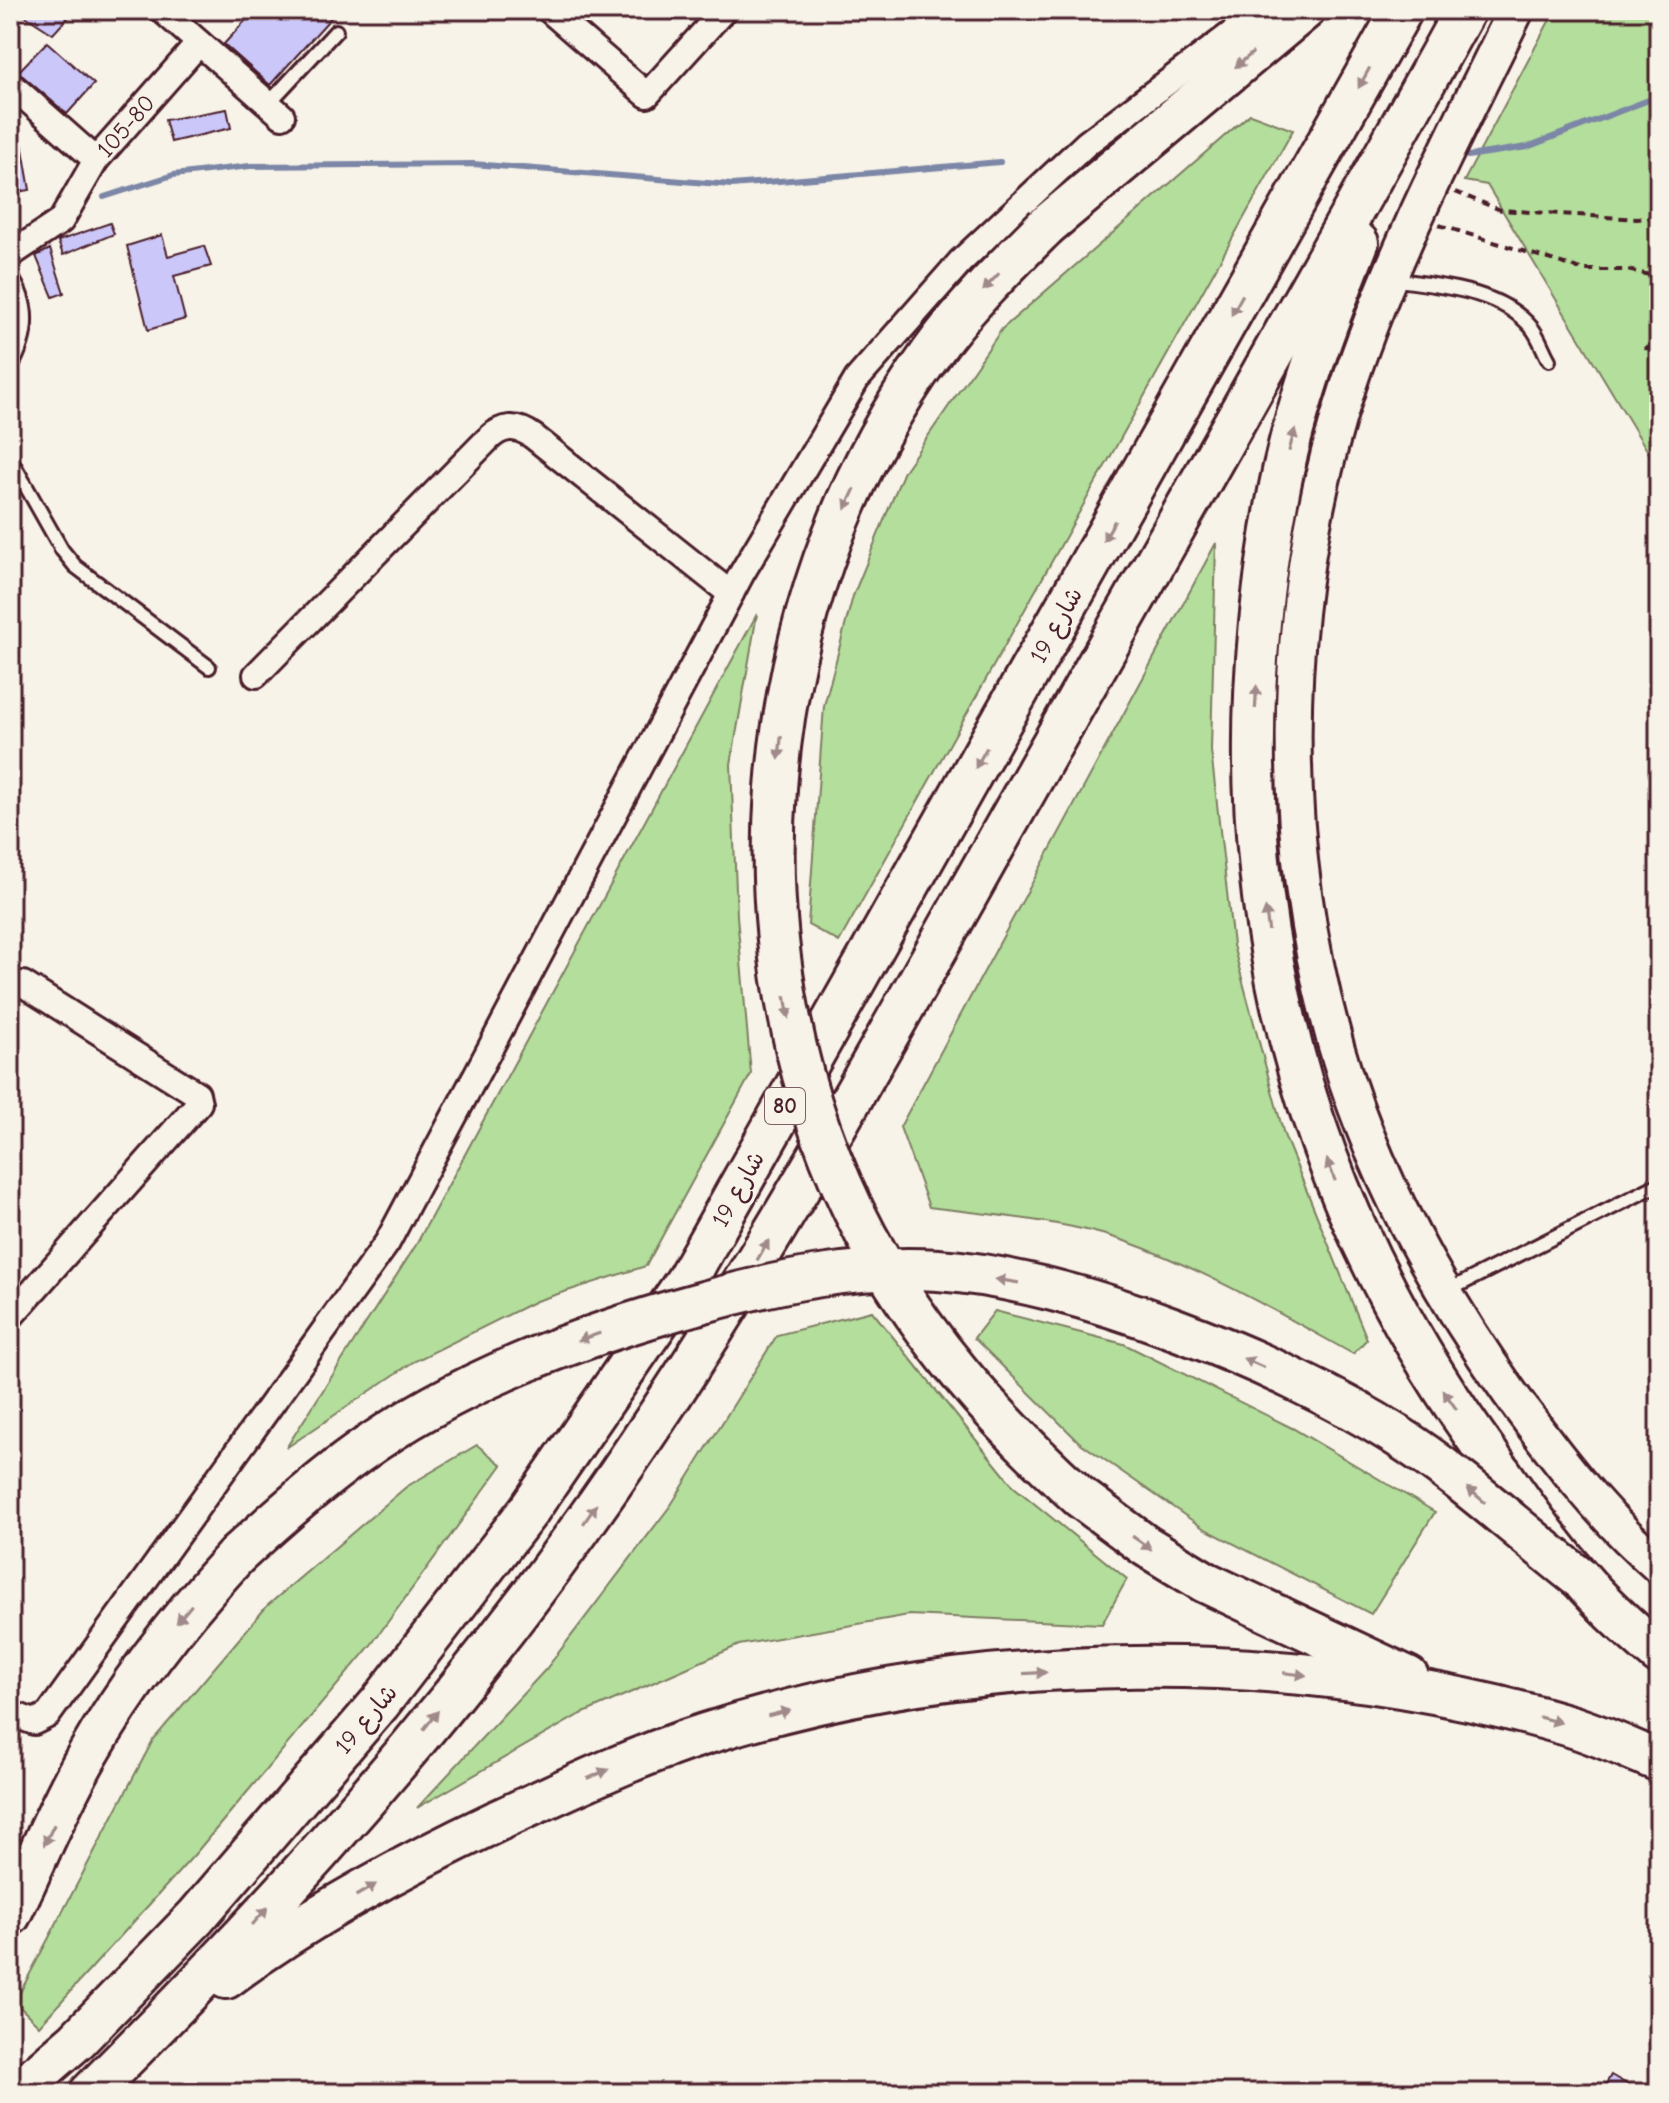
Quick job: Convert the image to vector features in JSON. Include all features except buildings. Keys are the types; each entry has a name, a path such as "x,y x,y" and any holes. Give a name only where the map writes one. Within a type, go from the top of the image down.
{"highway":[{"path":"1304,10 1046,226 969,306 929,356 901,402 845,509 803,625 787,692 774,819 780,967 792,1041 819,1125 867,1236 915,1315 957,1371 1017,1440 1080,1497 1146,1546 1205,1582 1454,1697"},
{"name":"شارع 19","path":"16,2093 77,2040 196,1917 380,1703 529,1510 686,1281 1402,10"},
{"name":"شارع 19","path":"90,2093 215,1968 424,1728 576,1535 722,1318 879,1051 1465,10"},
{"path":"1423,86 1325,330 1281,483 1259,634 1253,775 1259,863 1285,1020 1306,1101 1333,1176 1399,1319 1435,1379 1581,1579"},
{"path":"10,1915 86,1757 138,1673 182,1614 236,1556 296,1501 386,1435 491,1377 567,1344 635,1321 806,1277 859,1270 940,1270 1020,1283 1102,1306 1227,1351 1324,1395 1397,1436 1581,1579 1659,1654"},
{"path":"140,2044 262,1952 428,1854 606,1770 704,1734 855,1696 1019,1674 1175,1666 1256,1669 1454,1697 1571,1726 1659,1761"}],"main road":[{"path":"1516,10 1414,217 1348,386 1308,560 1296,655 1298,835 1323,990 1347,1081 1376,1159 1444,1292 1482,1353 1583,1488 1659,1566"}],"street":[{"path":"162,10 275,110"},
{"path":"549,10 647,95 724,10"},
{"path":"10,1713 34,1722 48,1715 387,1243 731,594 857,379 961,261 1087,143 1263,10"},
{"name":"105-80","path":"10,84 96,160 199,43"},
{"path":"10,255 61,221 96,160"},
{"path":"256,675 487,440 505,428 515,427 534,437 731,594"},
{"path":"10,1317 199,1103 197,1094 23,984"}],"lane":[{"path":"275,110 336,31"},
{"path":"10,275 21,296 26,324 22,348 10,369"},
{"path":"1389,279 1450,287 1510,307 1533,328 1549,360"},
{"path":"10,458 62,550 75,566 209,667"},
{"path":"1444,1292 1659,1184"}],"path":[{"path":"1439,166 1457,196 1501,210 1637,219 1659,216"},
{"path":"1414,217 1584,270 1627,270 1659,277"},
{"path":"1644,348 1659,349"}],"green space":[{"path":"1555,10 1659,10 1659,470 1487,185 1464,181"},
{"path":"1250,114 1293,130 839,942 808,925 824,706 853,596 904,471 1002,329"},
{"path":"1216,543 1211,751 1233,945 1284,1135 1367,1339 1353,1354 1211,1278 1122,1240 1051,1223 929,1207 900,1127"},
{"path":"757,614 731,764 737,916 751,1074 646,1266 536,1301 413,1362 286,1448 416,1245"},
{"path":"872,1311 1014,1487 1127,1579 1102,1624 909,1615 739,1645 577,1716 417,1808 546,1669 671,1505 777,1335"},
{"path":"995,1311 1124,1344 1294,1429 1435,1512 1371,1614 1203,1528 1079,1442 974,1338"},
{"path":"477,1445 502,1465 371,1645 195,1854 39,2026 15,2002 153,1740 267,1606 406,1487"}],"waterway":[{"path":"1468,156 1527,147 1659,96"},
{"path":"104,197 173,175 250,166 473,164 732,185 1000,162"}]}
